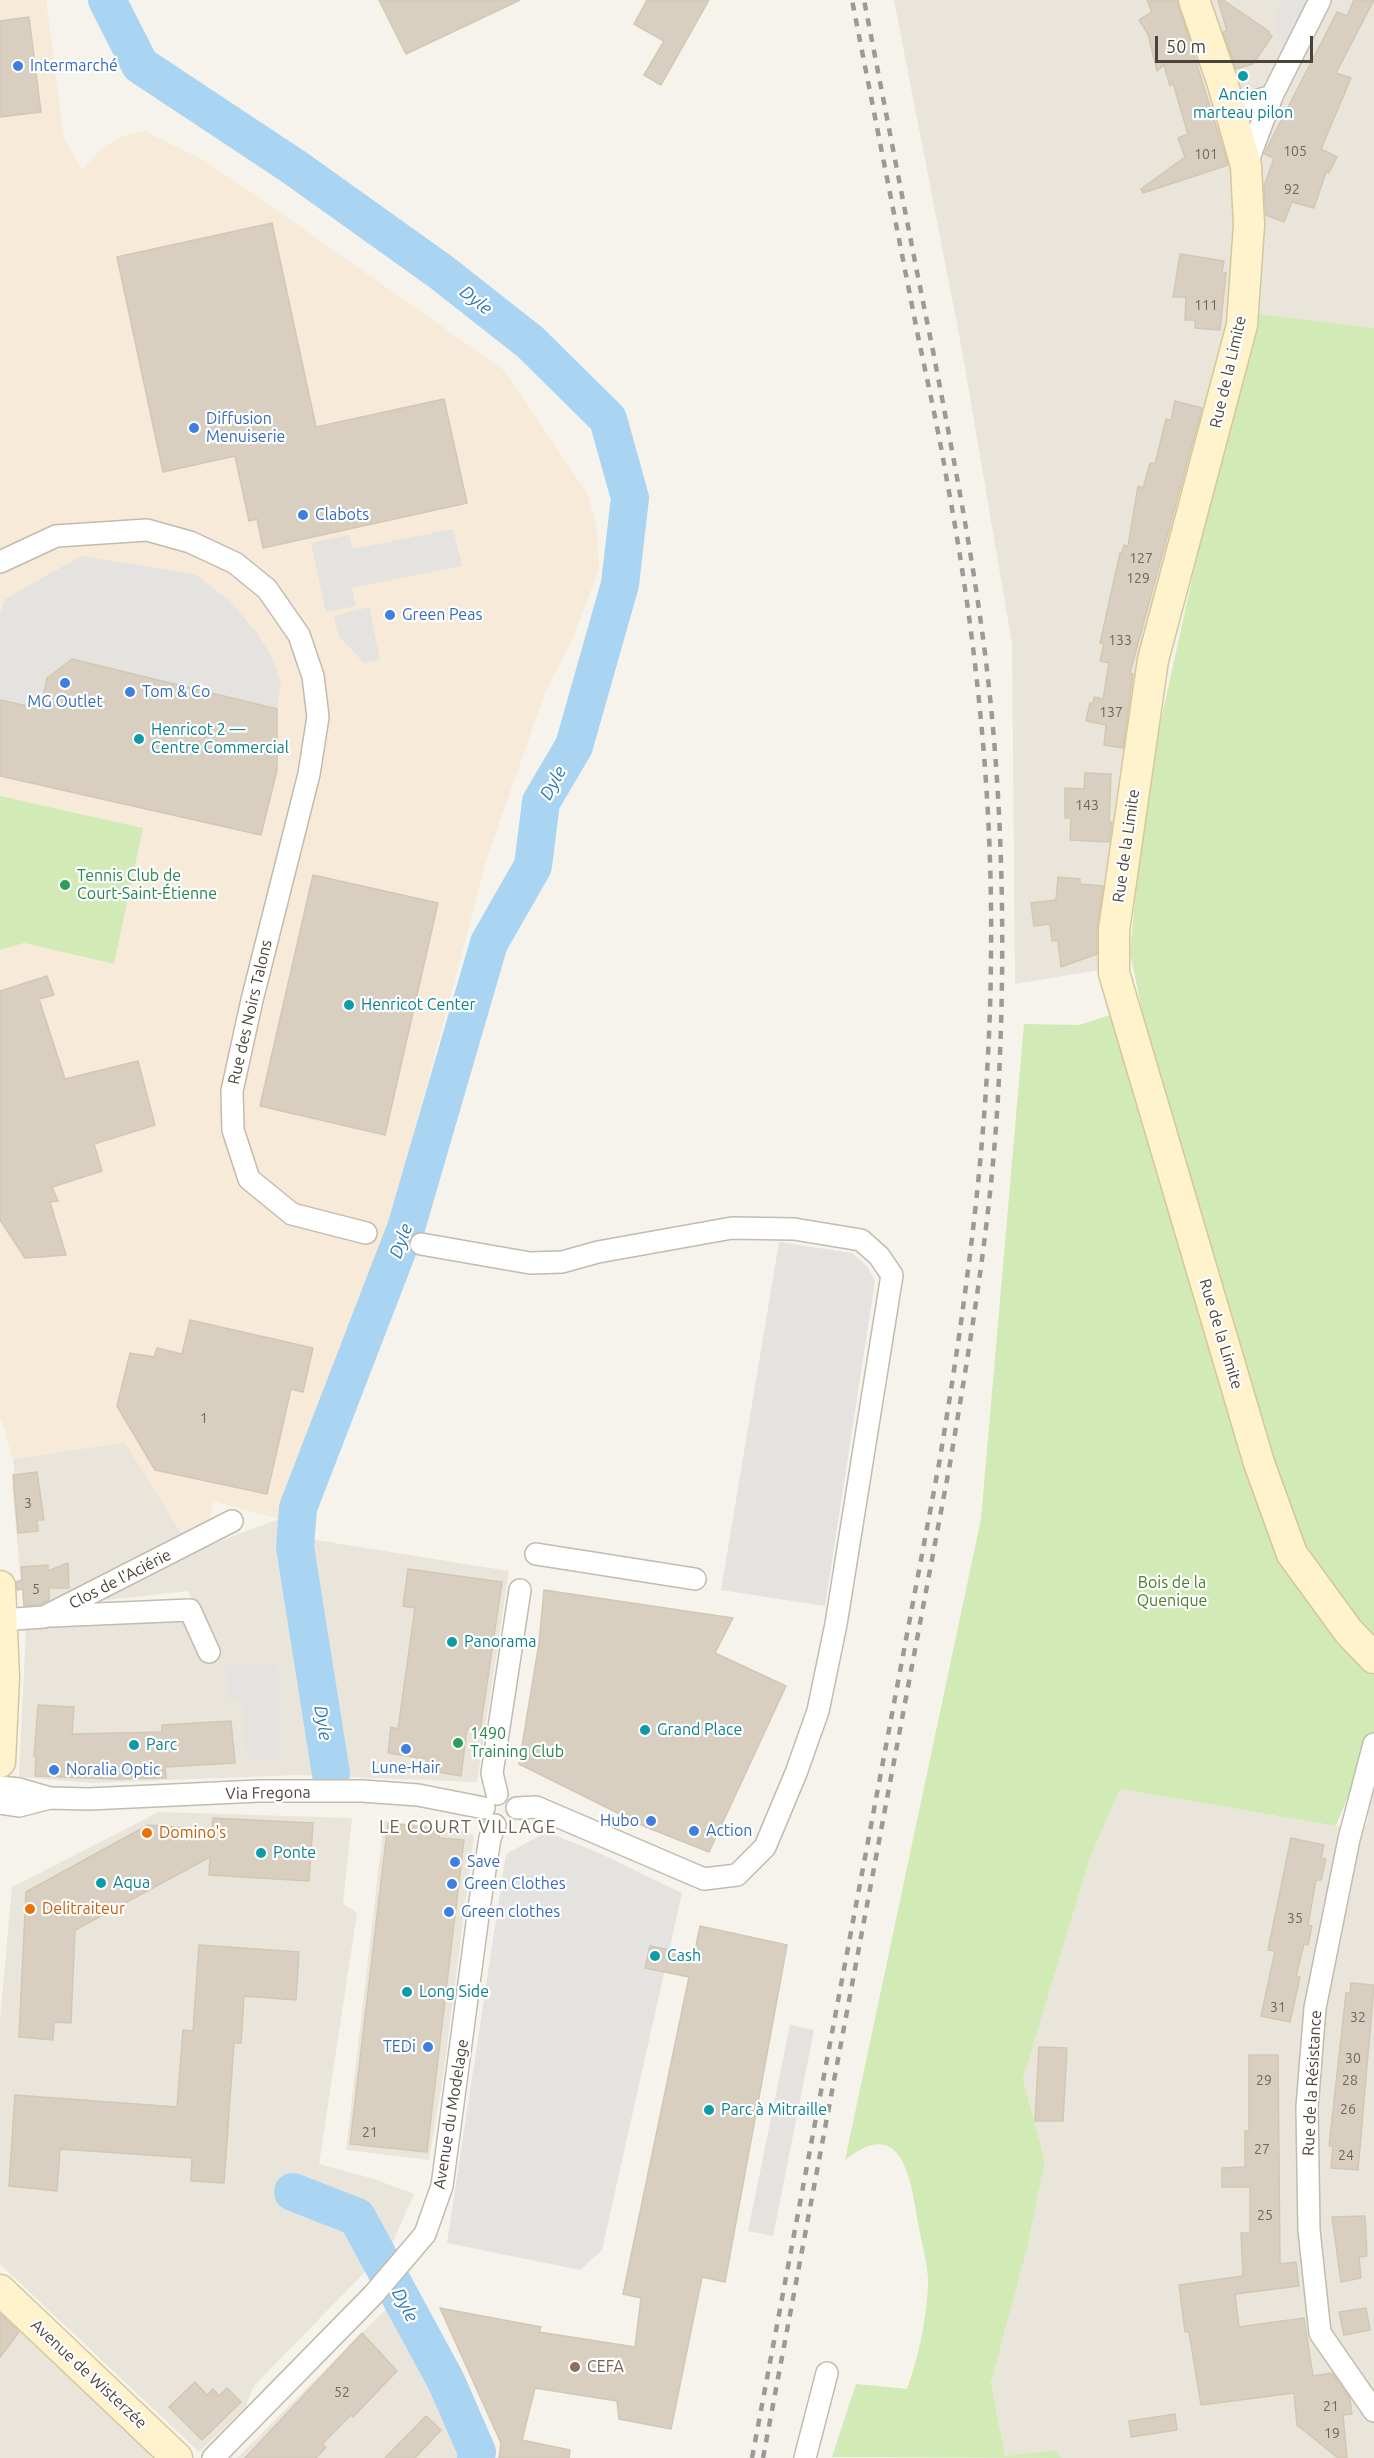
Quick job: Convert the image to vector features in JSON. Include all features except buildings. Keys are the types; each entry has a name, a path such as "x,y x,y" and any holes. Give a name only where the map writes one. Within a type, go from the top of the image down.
{"street":[{"name":"Rue de la Limite","path":"1194,0 1229,104 1246,166 1249,225 1242,325 1153,660 1114,930 1114,973 1259,1463 1292,1554 1349,1632 1374,1658"},
{"path":"1246,166 1272,96 1320,0"},
{"path":"1229,104 1251,102 1272,96"},
{"name":"Rue des Noirs Talons","path":"0,562 56,536 147,530 190,542 235,563 267,589 299,635 313,676 318,717 309,774 252,1000 232,1090 233,1130 249,1179 292,1215 366,1233"},
{"path":"420,1244 530,1263 562,1262 598,1252 742,1228 794,1229 861,1240 892,1275 836,1624 818,1711 796,1773 765,1847 737,1875 704,1879 536,1807 517,1808 511,1823 492,1809 493,1764 520,1590"},
{"name":"Clos de l'Aciérie","path":"1,1620 44,1617 232,1521"},
{"path":"536,1554 695,1579"},
{"path":"0,1586 4,1678 0,1762"},
{"path":"44,1617 190,1610 209,1652"},
{"name":"Rue de la Résistance","path":"1374,1744 1349,1839 1315,2008 1307,2107 1309,2230 1320,2333 1374,2411"},
{"name":"Via Fregona","path":"0,1787 19,1789 50,1798 89,1799 259,1791 299,1793 362,1791 418,1795 492,1809"},
{"name":"Via Fregona","path":"0,1803 19,1806 50,1798"},
{"name":"Avenue du Modelage","path":"213,2458 374,2294 407,2258 425,2234 442,2186 490,1838 492,1809"},
{"name":"Avenue de Wisterzée","path":"0,2290 177,2458"},
{"path":"805,2458 827,2373"},
{"name":"Avenue du Modelage","path":"226,2458 236,2436"}],"shaded area":[{"path":"0,0 46,0 64,139 82,170 101,149 122,136 144,131 203,160 255,195 505,371 588,495 597,529 599,569 571,642 546,690 487,858 392,1216 279,1519 213,1501 208,1527 185,1539 125,1442 13,1459 0,1416 0,950 24,943 114,964 143,828 0,796"},
{"path":"894,0 1374,0 1374,328 1233,311 1105,969 1015,984 1012,644 962,350"},
{"path":"1279,0 1310,0 1290,41 1275,34"},
{"path":"453,529 462,566 352,588 356,606 326,612 311,543 349,535 353,549"},
{"path":"81,556 195,574 230,601 257,633 272,657 281,683 277,709 72,659 47,678 41,709 0,700 0,616 5,599"},
{"path":"369,607 380,660 364,663 338,635 334,616"},
{"path":"779,1242 852,1253 867,1266 875,1281 825,1606 721,1590"},
{"path":"125,1442 185,1539 48,1605 24,1613 12,1486 15,1484 13,1459"},
{"path":"279,1519 316,1540 509,1571 477,1782 297,1775 93,1783 19,1777 26,1629 186,1615 217,1651 188,1591 99,1601 197,1550"},
{"path":"278,1662 282,1758 247,1761 243,1699 228,1700 225,1664"},
{"path":"1374,1777 1374,2458 1062,2458 1056,2450 1005,2456 991,2383 1027,2249 1045,2161 1023,2079 1090,1858 1120,1789 1335,1826 1367,1825"},
{"path":"159,1812 352,1818 343,1904 357,1913 319,2164 371,2178 414,2194 392,2244 254,2386 245,2408 199,2452 0,2264 0,2020 12,1887"},
{"name":"Long Side","path":"384,1821 452,1828 474,1835 443,2077 429,2160 346,2150"},
{"path":"547,1832 597,1852 682,1893 602,2250 580,2270 447,2243 506,1854"},
{"path":"790,2025 814,2030 773,2236 748,2231"},
{"path":"0,2299 164,2458 0,2458"},
{"path":"392,2303 467,2450 466,2458 237,2458"}],"green space":[{"name":"Bois de la Quenique","path":"1242,312 1374,328 1374,1732 1336,1826 1120,1789 1090,1858 1023,2079 1045,2161 1027,2249 991,2383 1005,2456 1056,2450 1062,2458 832,2457 856,2384 907,2389 926,2312 928,2279 926,2264 908,2175 901,2160 893,2149 881,2144 865,2147 845,2160 981,1519 1024,1024 1079,1025 1141,1005 1130,953 1137,877 1155,747 1214,480"},
{"name":"Tennis Club de Court-Saint-Étienne","path":"0,796 143,828 114,964 24,943 0,950"}],"waterway":[{"name":"Dyle","path":"107,0 140,65 294,167 441,272 530,342 608,419 630,498 620,584 574,746 541,802 533,866 489,943 406,1228 298,1508 295,1547 331,1774"},
{"name":"Dyle","path":"293,2192 357,2217 446,2381 477,2452 476,2458"}],"railway":[{"path":"752,2458 939,1464 959,1338 975,1211 990,1019 989,836 986,776 974,657 957,539 940,445 852,0"},
{"path":"763,2458 949,1469 973,1323 986,1225 999,1077 1002,982 1000,839 998,791 985,654 958,480 864,0"}],"place":[{"name":"Intermarché","path":"18,66"},
{"name":"Ancien marteau pilon","path":"1243,76"},
{"name":"Diffusion Menuiserie","path":"194,428"},
{"name":"Clabots","path":"303,515"},
{"name":"Green Peas","path":"390,615"},
{"name":"MG Outlet","path":"65,683"},
{"name":"Tom & Co","path":"130,692"},
{"name":"Henricot 2 — Centre Commercial","path":"139,739"},
{"name":"Tennis Club de Court-Saint-Étienne","path":"65,885"},
{"name":"Henricot Center","path":"349,1005"},
{"name":"Panorama","path":"452,1642"},
{"name":"Grand Place","path":"645,1730"},
{"name":"1490 Training Club","path":"458,1743"},
{"name":"Parc","path":"134,1745"},
{"name":"Lune-Hair","path":"406,1749"},
{"name":"Noralia Optic","path":"54,1770"},
{"name":"Hubo","path":"651,1821"},
{"name":"Action","path":"694,1831"},
{"name":"Domino's","path":"147,1833"},
{"name":"Ponte","path":"261,1853"},
{"name":"Save","path":"455,1862"},
{"name":"Aqua","path":"101,1883"},
{"name":"Green Clothes","path":"452,1884"},
{"name":"Delitraiteur","path":"30,1909"},
{"name":"Green clothes","path":"449,1912"},
{"name":"Cash","path":"655,1956"},
{"name":"Long Side","path":"407,1992"},
{"name":"TEDi","path":"428,2047"},
{"name":"Parc à Mitraille","path":"709,2110"},
{"name":"CEFA","path":"575,2367"}],"district":[{"name":"LE COURT VILLAGE","path":"468,1827"}]}
